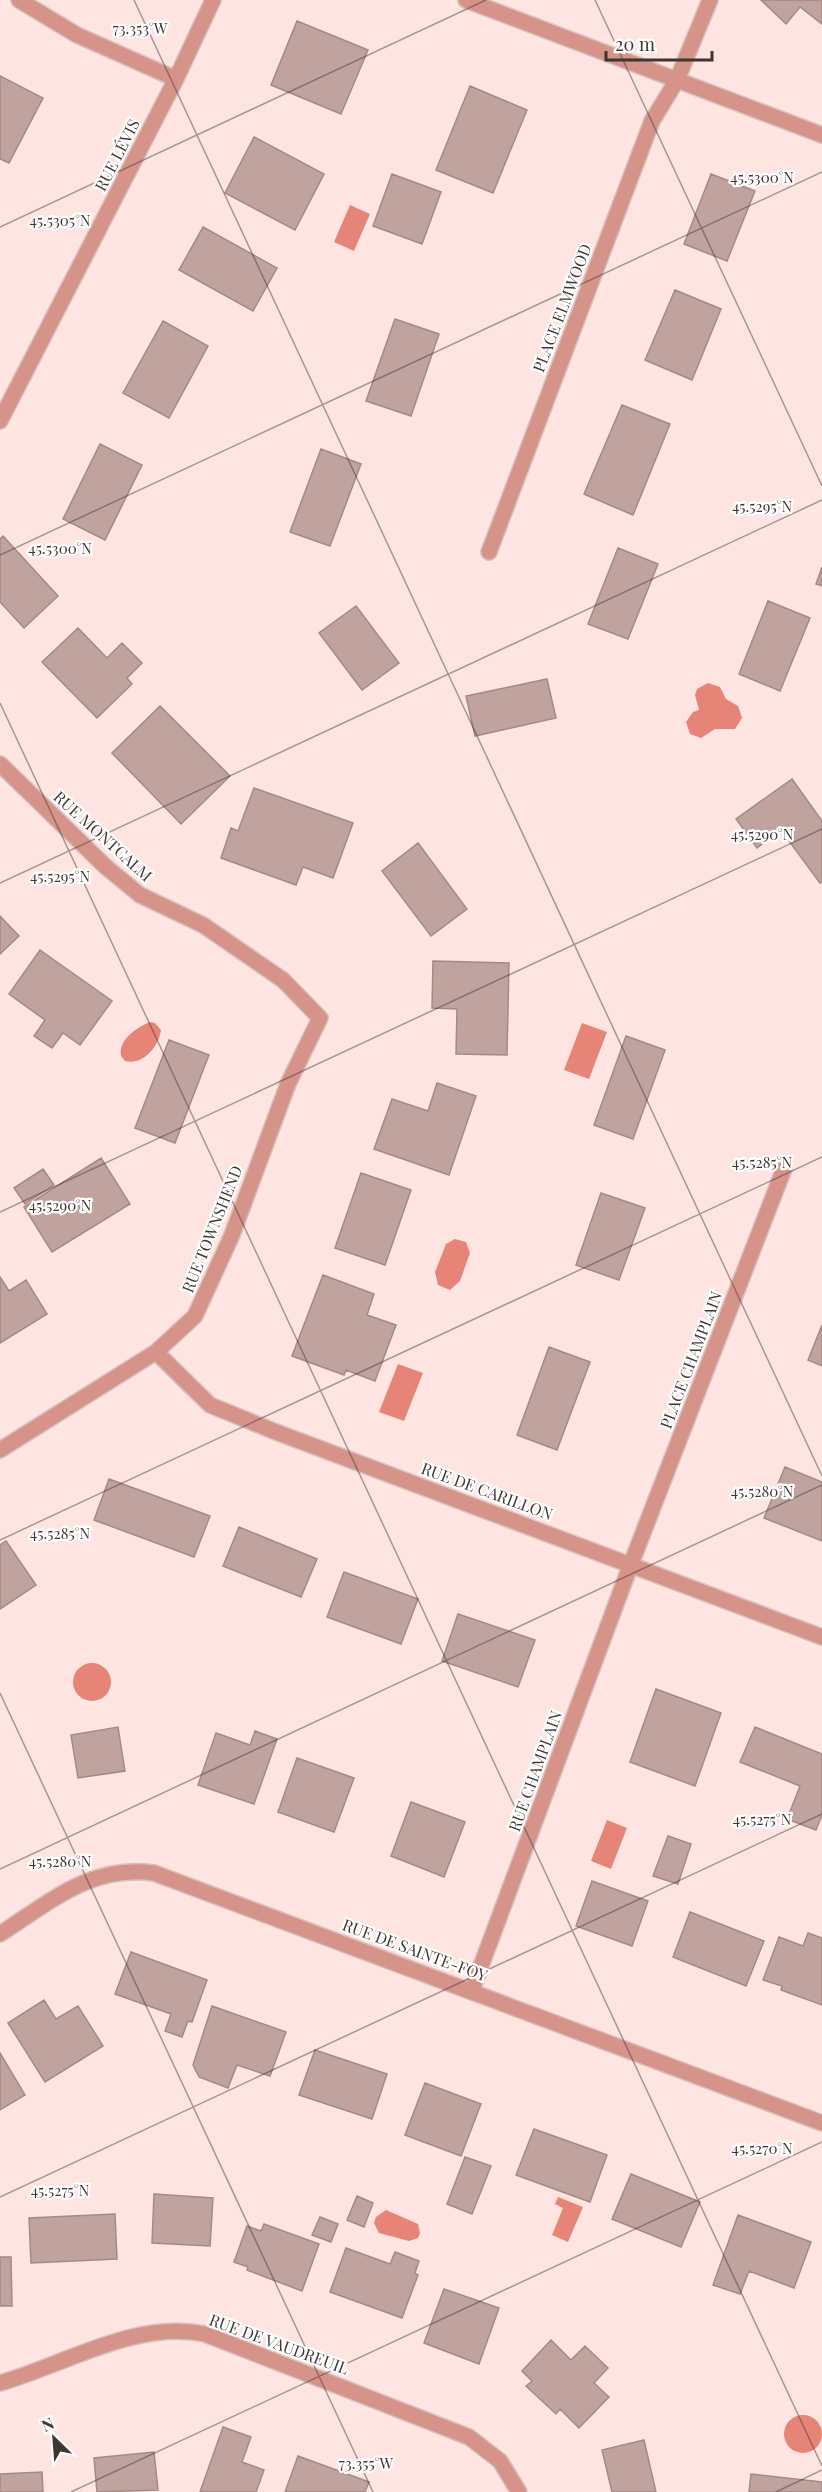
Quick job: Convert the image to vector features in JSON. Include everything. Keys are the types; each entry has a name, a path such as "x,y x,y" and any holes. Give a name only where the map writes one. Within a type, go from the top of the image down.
{"street":[{"path":"19,0 77,35 176,80"},
{"name":"RUE LÉVIS","path":"0,421 176,80 213,0"},
{"path":"466,0 822,135"},
{"name":"PLACE ELMWOOD","path":"489,552 652,121 677,80 710,0"},
{"name":"RUE MONTCALM","path":"0,764 67,830 140,895 203,925 283,980"},
{"name":"RUE TOWNSHEND","path":"0,1450 156,1352 195,1316 232,1235 288,1084 320,1018 283,980"},
{"name":"PLACE CHAMPLAIN","path":"631,1564 784,1169"},
{"name":"RUE DE CARILLON","path":"156,1352 210,1405 822,1637"},
{"name":"RUE CHAMPLAIN","path":"472,1990 631,1564"},
{"name":"RUE DE SAINTE-FOY","path":"0,1934 88,1880 114,1872 154,1873 472,1990 822,2123"},
{"name":"RUE DE VAUDREUIL","path":"0,2384 142,2334 173,2330 198,2333 233,2344 469,2437 500,2462 519,2492"}],"shaded area":[{"path":"350,205 370,214 354,251 334,242"},
{"path":"708,683 720,687 726,699 738,706 742,718 735,729 715,729 701,738 690,734 686,722 693,712 699,710 695,695 697,689"},
{"path":"150,1022 155,1023 161,1030 157,1043 149,1054 138,1061 125,1061 121,1056 121,1050 125,1040 134,1031"},
{"path":"582,1023 607,1032 589,1079 564,1070"},
{"path":"455,1239 466,1242 470,1253 460,1281 450,1290 438,1285 435,1272 446,1244"},
{"path":"398,1364 423,1373 404,1421 379,1412"},
{"path":"92,1663 106,1668 111,1682 106,1696 92,1701 78,1696 73,1682 78,1668"},
{"path":"607,1820 627,1828 611,1869 591,1861"},
{"path":"558,2197 583,2207 568,2242 552,2235 563,2208 555,2204"},
{"path":"386,2210 418,2224 420,2233 418,2238 409,2241 379,2233 374,2223 376,2217"},
{"path":"803,2415 816,2421 822,2434 816,2447 803,2453 790,2447 784,2434 790,2421"}],"building":[{"path":"761,0 822,0 822,24 800,7 786,24"},
{"path":"297,21 368,50 341,114 271,85"},
{"path":"0,76 43,98 9,163 0,159"},
{"path":"470,86 527,110 493,193 436,170"},
{"path":"254,137 324,174 295,230 225,193"},
{"path":"392,174 441,192 422,244 373,226"},
{"path":"711,174 755,191 727,261 684,244"},
{"path":"203,227 277,268 253,311 179,270"},
{"path":"675,290 721,309 692,380 645,360"},
{"path":"395,319 439,334 411,416 366,401"},
{"path":"163,321 208,346 169,418 123,393"},
{"path":"622,405 670,424 633,515 584,494"},
{"path":"100,444 142,465 105,540 63,519"},
{"path":"321,449 361,464 330,546 290,532"},
{"path":"3,536 58,596 24,628 0,602 0,539"},
{"path":"618,548 658,564 628,639 588,624"},
{"path":"822,567 822,586 816,584"},
{"path":"768,601 810,618 780,691 739,674"},
{"path":"356,606 399,663 362,690 319,633"},
{"path":"78,628 107,658 122,643 142,663 127,678 132,684 97,718 42,662"},
{"path":"547,679 556,718 475,736 466,696"},
{"path":"160,706 230,776 181,824 112,753"},
{"path":"792,779 822,821 822,882 820,883 781,830 757,848 736,819"},
{"path":"254,788 353,823 333,878 303,867 296,885 221,858 231,828 238,831"},
{"path":"418,843 467,909 431,936 382,871"},
{"path":"0,916 19,936 0,954"},
{"path":"40,950 112,1001 80,1045 63,1033 52,1048 34,1036 45,1020 9,994"},
{"path":"433,961 509,963 507,1055 456,1054 457,1009 432,1008"},
{"path":"626,1036 665,1050 633,1139 594,1125"},
{"path":"169,1040 209,1055 175,1143 135,1128"},
{"path":"437,1083 476,1096 449,1175 374,1149 392,1099 428,1111"},
{"path":"101,1158 130,1204 52,1252 24,1207"},
{"path":"43,1169 54,1185 25,1204 14,1188"},
{"path":"361,1173 411,1190 385,1265 335,1248"},
{"path":"601,1193 645,1208 619,1280 576,1265"},
{"path":"323,1275 374,1294 367,1315 396,1325 375,1381 346,1370 344,1375 292,1356"},
{"path":"0,1277 9,1291 26,1280 47,1314 0,1343"},
{"path":"822,1325 822,1366 808,1360"},
{"path":"549,1347 590,1362 557,1450 517,1435"},
{"path":"785,1467 822,1482 822,1541 764,1518"},
{"path":"109,1479 210,1516 194,1557 94,1520"},
{"path":"239,1527 317,1559 301,1597 223,1566"},
{"path":"6,1541 36,1585 0,1609 0,1545"},
{"path":"344,1572 418,1599 401,1644 327,1617"},
{"path":"458,1614 535,1640 518,1687 442,1661"},
{"path":"656,1689 721,1713 695,1786 630,1762"},
{"path":"118,1727 125,1771 78,1778 71,1735"},
{"path":"755,1727 822,1754 822,1815 816,1830 787,1819 800,1786 740,1762"},
{"path":"255,1731 277,1739 254,1804 198,1785 216,1733 250,1745"},
{"path":"297,1758 354,1778 334,1832 278,1812"},
{"path":"411,1802 465,1822 444,1877 391,1856"},
{"path":"668,1836 691,1844 678,1884 653,1876"},
{"path":"592,1881 648,1901 632,1946 576,1926"},
{"path":"690,1912 764,1941 746,1986 673,1957"},
{"path":"808,1933 822,1938 822,2005 781,1990 782,1986 763,1980 779,1937 803,1946"},
{"path":"131,1952 207,1980 192,2022 188,2021 182,2037 165,2031 171,2014 115,1994"},
{"path":"44,2000 56,2019 78,2006 103,2046 45,2082 8,2023"},
{"path":"212,2006 286,2032 270,2076 237,2065 228,2088 199,2077 193,2065"},
{"path":"315,2050 387,2074 372,2119 299,2095"},
{"path":"0,2053 25,2095 0,2110"},
{"path":"425,2083 481,2104 461,2156 405,2135"},
{"path":"534,2129 607,2155 590,2202 516,2175"},
{"path":"465,2157 491,2166 472,2214 447,2204"},
{"path":"631,2174 700,2202 681,2247 612,2219"},
{"path":"154,2194 213,2198 210,2246 152,2243"},
{"path":"357,2196 373,2203 364,2227 347,2220"},
{"path":"115,2214 117,2259 31,2263 29,2218"},
{"path":"738,2215 811,2242 794,2288 749,2271 740,2294 713,2285"},
{"path":"320,2217 338,2224 331,2242 312,2235"},
{"path":"264,2224 319,2244 302,2291 247,2270 248,2267 234,2262 247,2226 261,2231"},
{"path":"346,2248 390,2264 395,2252 419,2261 415,2273 418,2275 402,2318 330,2292"},
{"path":"0,2257 11,2257 12,2306 0,2306"},
{"path":"444,2289 499,2308 479,2364 424,2343"},
{"path":"551,2340 571,2360 585,2346 608,2368 594,2383 609,2397 579,2428 560,2409 556,2414 526,2386 532,2381 522,2371"},
{"path":"223,2427 251,2437 242,2462 264,2470 256,2492 200,2492"},
{"path":"644,2440 656,2492 612,2492 602,2450"},
{"path":"154,2452 158,2490 97,2492 94,2458"},
{"path":"298,2456 369,2482 365,2492 285,2492"},
{"path":"42,2472 43,2492 0,2492 0,2474"},
{"path":"751,2474 822,2482 822,2492 749,2492"}]}
